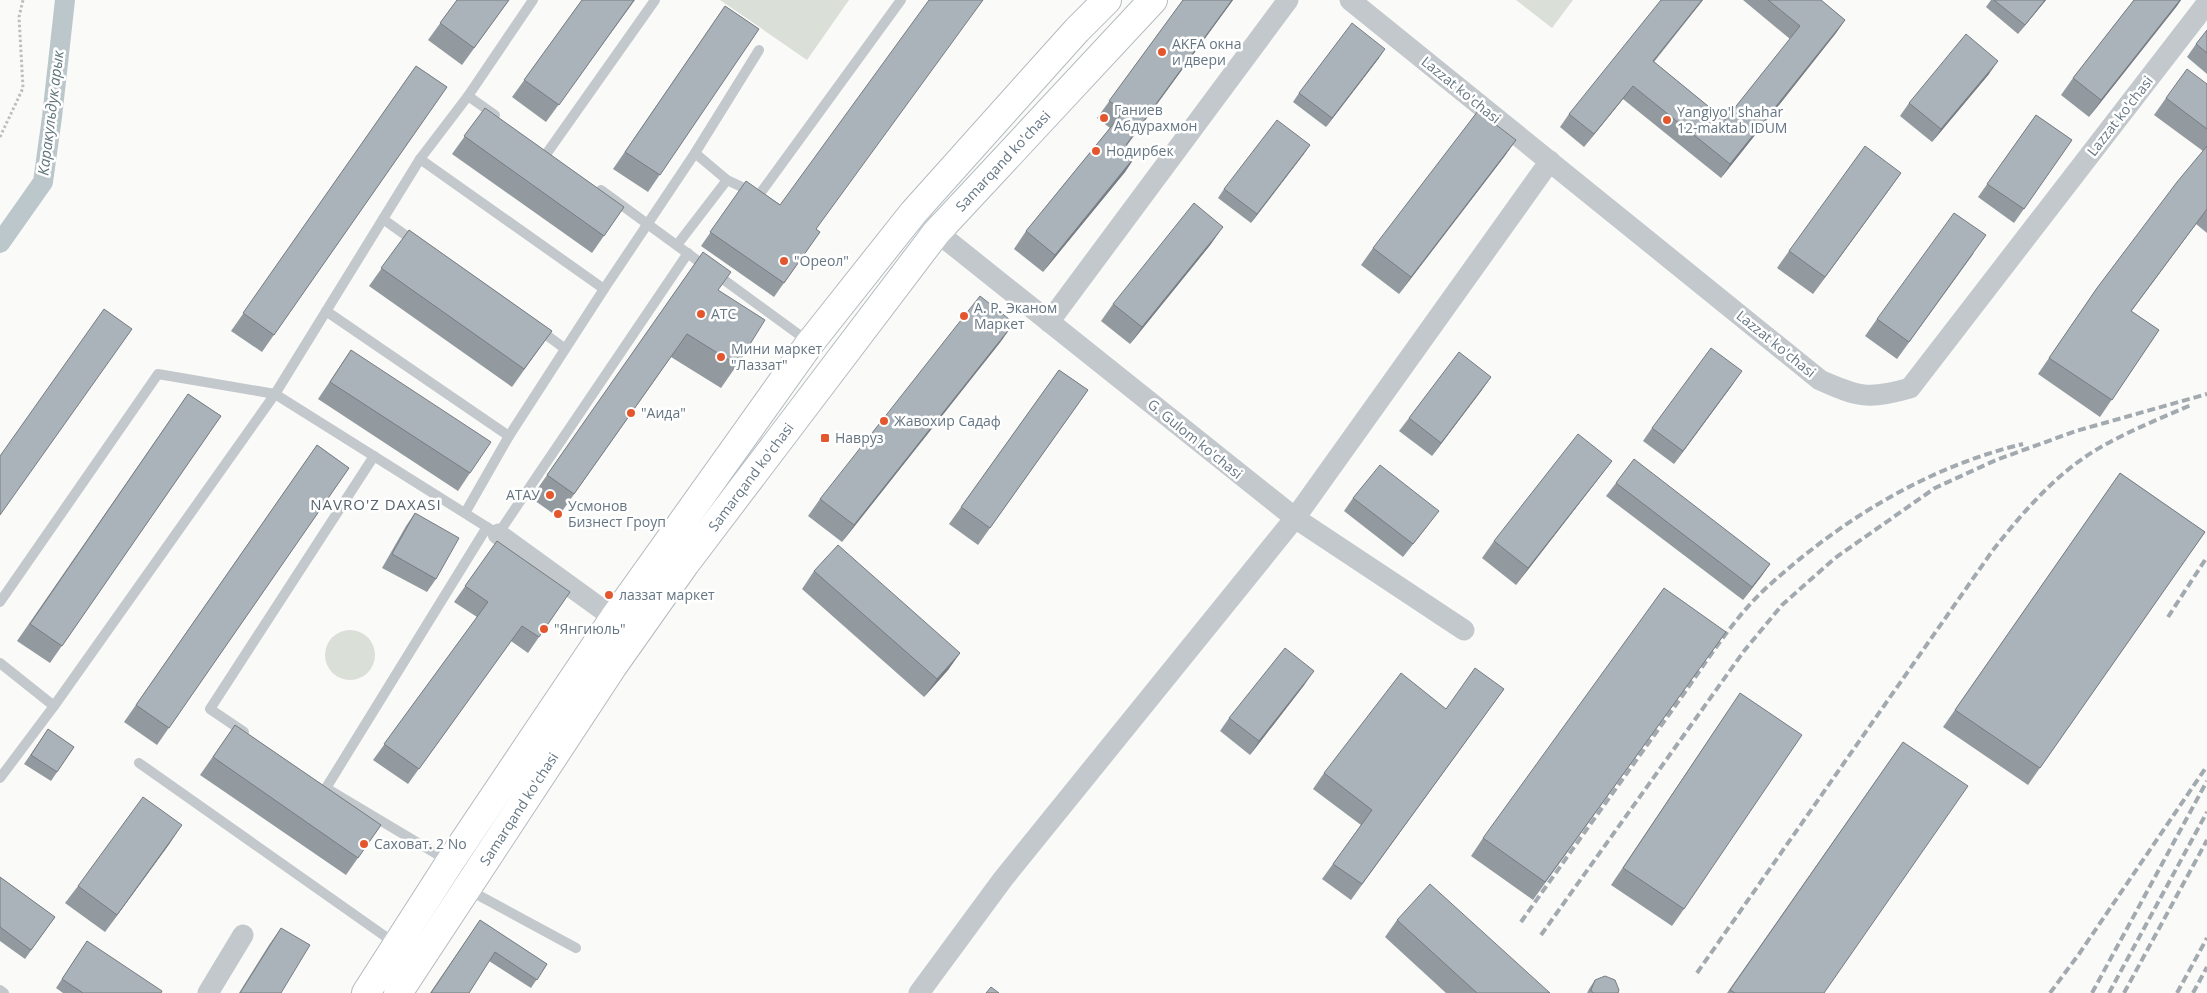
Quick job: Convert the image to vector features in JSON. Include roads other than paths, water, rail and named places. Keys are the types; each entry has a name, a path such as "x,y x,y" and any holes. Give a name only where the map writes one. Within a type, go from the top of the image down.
{"main road":[{"name":"Samarqand ko'chasi","path":"366,993 450,862 614,618 810,343 913,214 1077,30 1107,0"},
{"name":"Samarqand ko'chasi","path":"398,993 613,666 685,564 936,233 1153,0"}],"street":[{"path":"1049,322 1288,0"},
{"name":"Lazzat ko'chasi","path":"1350,0 1820,380 1853,395 1882,396 1910,388 2207,3"},
{"path":"919,993 1003,879 1295,518 1550,161"},
{"name":"G. Gulom ko'chasi","path":"913,214 1295,518 1464,630"},
{"path":"492,530 614,618"},
{"path":"208,993 243,935"}],"lane":[{"path":"0,778 54,706 275,394 420,158 468,96 533,0"},
{"path":"547,153 656,0"},
{"path":"695,153 728,180 759,195 901,0"},
{"path":"465,513 564,348 695,153 759,50"},
{"path":"468,96 508,124"},
{"path":"420,158 604,289"},
{"path":"677,245 728,180"},
{"path":"593,185 647,222 810,343"},
{"path":"383,219 422,247"},
{"path":"450,862 322,785 492,530 688,253"},
{"path":"326,310 510,436"},
{"path":"525,320 564,348"},
{"path":"0,602 158,374 275,394 492,530"},
{"path":"256,740 210,709 374,456"},
{"path":"0,663 54,706"},
{"path":"139,763 396,944"},
{"path":"467,889 576,948"},
{"path":"0,990 4,993"}],"waterway":[{"name":"Каракульдук арык","path":"0,243 43,182 65,0"}],"railway":[{"path":"1541,935 1744,651 1782,605 1835,558 1935,488 1996,460 2076,431 2207,394"},
{"path":"1697,973 1993,550 2017,521 2042,493 2085,457 2145,425 2191,405"},
{"path":"1521,922 1716,647 1740,616 1765,589 1822,541 1885,500 1918,482 1952,467 1987,454 2023,444"},
{"path":"2168,617 2207,557"},
{"path":"2050,993 2079,954 2207,766"},
{"path":"2092,993 2207,781"},
{"path":"2109,993 2207,812"},
{"path":"2124,993 2207,840"},
{"path":"2177,993 2207,938"},
{"path":"2193,993 2207,967"}],"place":[{"name":"AKFA окна и двери","path":"1162,52"},
{"name":"Ганиев Абдурахмон","path":"1104,118"},
{"name":"Yangiyo'l shahar 12-maktab IDUM","path":"1667,120"},
{"name":"Нодирбек","path":"1096,151"},
{"name":"\"Ореол\"","path":"784,261"},
{"name":"АТС","path":"701,314"},
{"name":"А. Р. Эканом Маркет","path":"964,316"},
{"name":"Мини маркет \"Лаззат\"","path":"721,357"},
{"name":"\"Аида\"","path":"631,413"},
{"name":"Жавохир Садаф","path":"884,421"},
{"name":"Навруз","path":"825,438"},
{"name":"АТАУ","path":"550,495"},
{"name":"Усмонов Бизнест Гроуп","path":"558,514"},
{"name":"лаззат маркет","path":"609,595"},
{"name":"\"Янгиюль\"","path":"544,629"},
{"name":"Саховат. 2 No","path":"364,844"}],"district":[{"name":"NAVRO'Z DAXASI","path":"376,505"}]}
